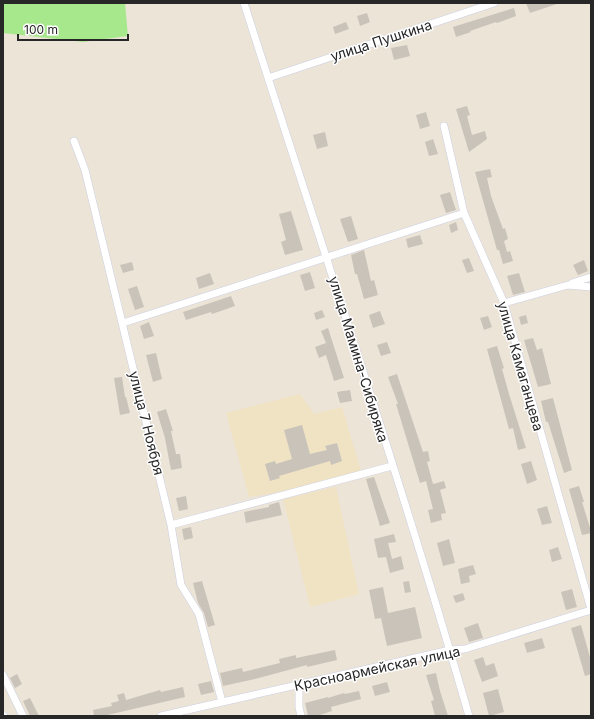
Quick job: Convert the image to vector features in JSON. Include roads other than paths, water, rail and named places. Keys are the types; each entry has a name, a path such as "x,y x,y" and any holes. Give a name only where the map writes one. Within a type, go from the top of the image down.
{"street":[{"name":"улица Мамина-Сибиряка","path":"244,3 328,258 450,650 469,716"},
{"name":"улица Пушкина","path":"268,78 494,3"},
{"name":"улица Камаганцева","path":"444,126 464,213 504,303 591,610"},
{"name":"улица 7 Ноября","path":"74,140 85,170 123,323 171,525 181,585 198,614 222,702"},
{"path":"123,323 464,213"},
{"path":"504,303 591,277"},
{"path":"568,285 591,287"},
{"path":"171,525 392,466"},
{"name":"Красноармейская улица","path":"161,716 450,650 465,649 591,610"},
{"path":"3,675 23,716"},
{"path":"299,685 299,707 301,716"}]}
